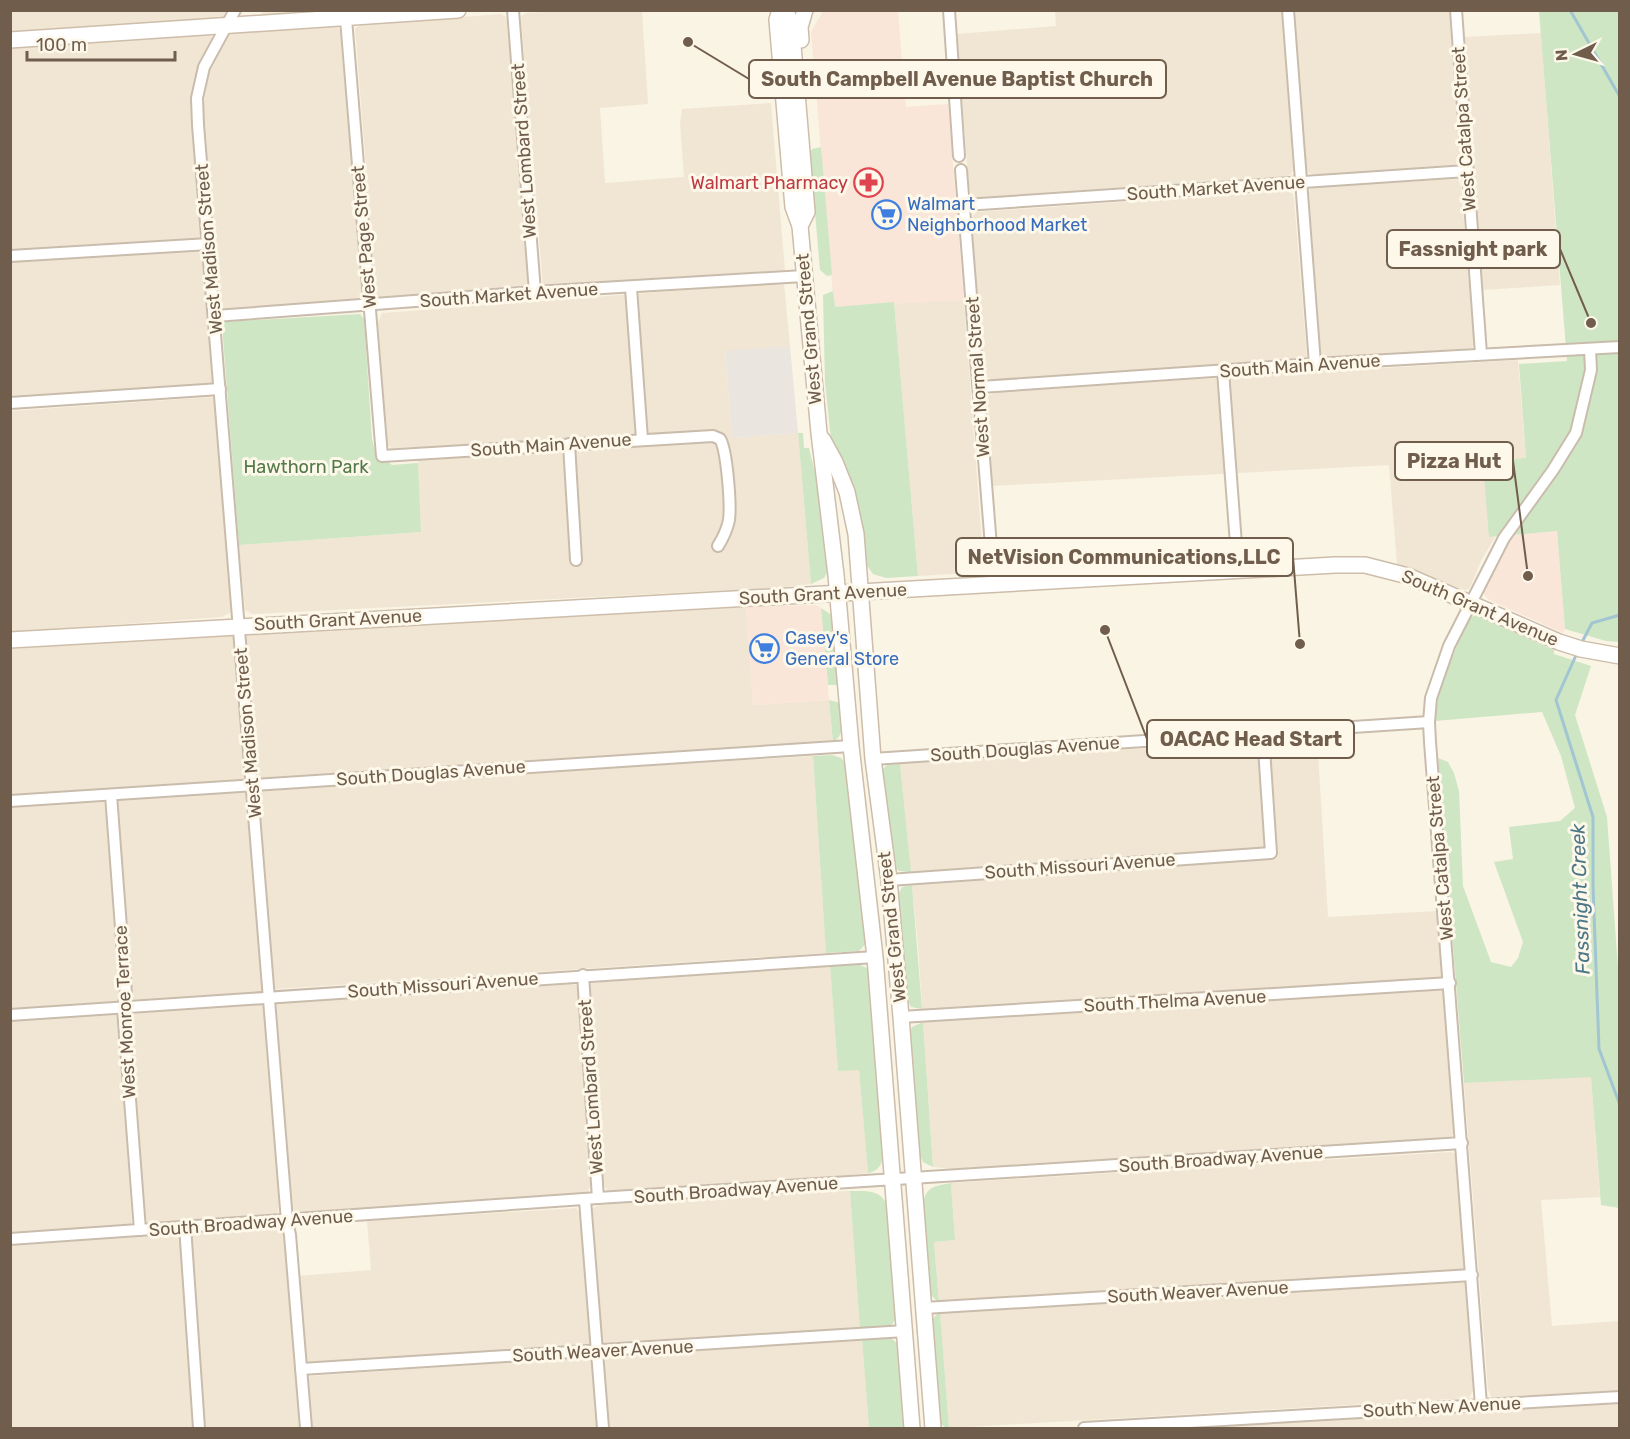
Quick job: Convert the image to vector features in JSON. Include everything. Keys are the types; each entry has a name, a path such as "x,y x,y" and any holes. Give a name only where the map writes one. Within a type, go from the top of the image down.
{"main road":[{"path":"10,40 225,27 258,17 346,19 458,10"},
{"name":"West Grand Street","path":"780,10 777,20 793,207 800,226 819,433 838,594 851,746 875,957 912,1428"},
{"name":"West Grand Street","path":"785,10 791,22 807,212 800,226"},
{"path":"796,81 802,68 800,27 805,10"},
{"name":"West Grand Street","path":"819,433 835,462 847,492 856,534 873,759 889,880 901,1017 933,1428"},
{"name":"South Grant Avenue","path":"10,640 239,625 1365,565 1408,576 1559,642 1581,649 1620,656"}],"street":[{"name":"West Madison Street","path":"235,10 204,67 197,98 287,1221 306,1428"},
{"name":"West Lombard Street","path":"513,10 535,292"},
{"path":"949,10 959,156"},
{"path":"1288,10 1315,364"},
{"name":"West Catalpa Street","path":"1456,10 1481,354"},
{"name":"West Page Street","path":"346,19 382,456"},
{"name":"West Normal Street","path":"962,170 994,584"},
{"name":"South Market Avenue","path":"964,206 1467,171"},
{"path":"10,256 209,243"},
{"name":"South Market Avenue","path":"215,316 535,292 804,276"},
{"path":"631,288 642,439"},
{"name":"South Main Avenue","path":"980,387 1315,364 1620,347"},
{"name":"West Catalpa Street","path":"1481,1405 1429,722 1431,698 1437,676 1470,602 1504,538 1553,470 1576,433 1591,370 1590,350"},
{"path":"1223,371 1238,571"},
{"path":"10,403 220,389"},
{"name":"South Main Avenue","path":"382,456 705,435 720,439 725,449 730,511 725,533 718,546"},
{"path":"569,444 576,560"},
{"name":"South Douglas Avenue","path":"873,759 1429,722"},
{"name":"South Missouri Avenue","path":"889,880 1271,853 1263,733"},
{"name":"South Douglas Avenue","path":"10,801 851,746"},
{"name":"West Monroe Terrace","path":"111,795 125,976 126,994 123,1008 140,1230"},
{"name":"South Missouri Avenue","path":"10,1015 875,957"},
{"name":"West Lombard Street","path":"584,975 598,1198"},
{"name":"South Thelma Avenue","path":"901,1017 1450,984"},
{"name":"South Broadway Avenue","path":"10,1239 598,1198 1462,1143"},
{"name":"West Lombard Street","path":"585,1200 603,1428"},
{"path":"184,1226 199,1428"},
{"name":"South Weaver Avenue","path":"924,1308 1472,1275"},
{"name":"South Weaver Avenue","path":"302,1369 905,1331"},
{"name":"South New Avenue","path":"1084,1428 1620,1397"}],"shaded area":[{"path":"576,10 642,11 648,104 600,108 605,183 684,177 680,124 682,109 771,103 785,271 543,287 521,16 526,13"},
{"path":"11,11 228,11 223,18 218,20 11,34"},
{"path":"261,11 363,11 263,16"},
{"path":"823,11 898,11 906,107 948,104 964,300 834,307 811,32"},
{"path":"1055,11 1282,11 1293,170 1291,174 975,198 969,189 957,34 1056,26"},
{"path":"1294,11 1449,11 1460,159 1458,163 1452,166 1315,175 1309,173 1306,170"},
{"path":"501,14 506,17 507,22 528,285 526,288 378,299 355,28 362,25"},
{"path":"338,27 340,31 363,296 357,302 222,309 219,305 203,111 208,74 231,32"},
{"path":"1541,33 1560,285 1483,290 1465,37"},
{"path":"210,35 212,41 202,62 202,237 11,251 11,48"},
{"path":"1458,179 1461,187 1474,345 1472,348 1326,359 1322,357 1310,189"},
{"path":"1286,191 1293,194 1294,199 1307,358 992,380 985,376 971,218 976,212"},
{"path":"196,250 204,253 214,385 11,401 11,262"},
{"path":"784,283 790,346 725,352 732,438 798,433 811,584 776,588 252,614 245,610 239,545 421,532 417,447 392,448 386,439 378,322 382,313"},
{"path":"964,300 984,572 918,576 894,302"},
{"path":"790,346 798,433 732,438 725,351"},
{"path":"1518,360 1526,459 1489,537 1495,537 1469,589 1465,590 1397,564 1389,465 992,486 986,401 988,396 998,391"},
{"path":"211,397 215,399 231,612 222,617 11,632 11,411"},
{"path":"1557,531 1565,629 1563,633 1489,600 1482,592 1510,535"},
{"path":"816,605 821,608 829,700 753,705 746,607"},
{"path":"746,607 753,705 829,700 833,742 259,780 255,778 244,643 247,635 251,633"},
{"path":"232,636 235,640 245,775 243,779 11,796 11,649"},
{"path":"1317,737 1328,917 1437,911 1455,1130 1453,1135 1446,1139 964,1170 933,1167 918,946 900,764"},
{"path":"813,756 826,953 275,989 257,794 260,789"},
{"path":"246,791 262,992 132,1001 129,996 117,802 123,799"},
{"path":"104,802 107,807 120,1001 118,1003 11,1011 11,806"},
{"path":"830,966 838,1070 859,1069 868,1173 780,1182 611,1193 608,1191 603,1178 591,983"},
{"path":"576,985 579,992 592,1183 587,1193 293,1215 276,1004"},
{"path":"263,1003 279,1206 277,1214 145,1223 129,1014"},
{"path":"118,1014 132,1223 126,1226 11,1234 11,1021"},
{"path":"1591,1076 1600,1197 1541,1200 1552,1326 1619,1321 1619,1391 1492,1397 1488,1390 1464,1083"},
{"path":"1451,1152 1457,1159 1473,1391 1469,1398 949,1428 934,1242 955,1240 951,1183"},
{"path":"850,1191 860,1330 601,1347 590,1210 593,1208 600,1205 791,1192"},
{"path":"576,1208 580,1214 590,1343 588,1347 309,1365 305,1363 297,1276 371,1270 367,1221"},
{"path":"277,1228 284,1231 285,1235 300,1428 204,1428 190,1237 195,1233"},
{"path":"175,1234 181,1239 194,1428 11,1428 11,1246"},
{"path":"862,1339 869,1428 607,1428 602,1358 604,1357"},
{"path":"587,1357 592,1362 597,1428 310,1428 307,1378 311,1376"},
{"path":"1619,1402 1619,1428 1180,1428"}],"green space":[{"path":"1539,11 1619,11 1619,642 1606,641 1565,629 1557,531 1489,537 1483,463 1526,458 1519,364 1567,361"},
{"path":"821,147 832,275 827,276 820,270 810,154 812,149"},
{"path":"833,291 835,307 894,302 918,576 886,578 873,574 866,564 860,515 831,440 825,382 823,295"},
{"name":"Hawthorn Park","path":"360,314 364,319 372,439 375,451 392,465 418,463 421,532 239,545 222,325 224,322"},
{"path":"798,433 803,433 804,448 809,448 827,522 829,569 824,578 811,584"},
{"path":"821,608 833,619 839,682 837,685 828,685"},
{"path":"1475,615 1554,650 1554,654 1591,666 1575,715 1607,817 1620,995 1619,1208 1601,1205 1591,1077 1464,1083 1438,758 1448,762 1459,791 1463,886 1491,962 1511,967 1518,958 1523,942 1494,862 1513,859 1509,827 1560,821 1575,808 1561,756 1542,712 1435,721 1440,684 1469,619"},
{"path":"829,700 840,703 842,719 842,730 833,742"},
{"path":"832,755 841,758 846,764 867,942 859,951 826,953 813,756"},
{"path":"900,764 911,872 899,871 894,867 881,771 887,765"},
{"path":"912,885 922,1009 911,1007 907,1000 896,898 902,887"},
{"path":"860,965 867,968 869,973 884,1154 875,1171 868,1173 859,1070 838,1071 830,966"},
{"path":"923,1022 933,1167 923,1162 918,1151 909,1035 912,1027"},
{"path":"951,1183 955,1240 934,1242 939,1303 930,1294 925,1258 924,1202 926,1194 931,1189"},
{"path":"850,1191 874,1192 886,1202 889,1209 896,1318 888,1327 860,1330"},
{"path":"940,1312 949,1428 940,1423 932,1322"},
{"path":"891,1338 898,1344 906,1428 869,1428 862,1339"}],"waterway":[{"name":"Fassnight Creek","path":"1570,10 1620,97"},
{"name":"Fassnight Creek","path":"1581,644 1592,623 1620,615"},
{"name":"Fassnight Creek","path":"1577,653 1556,700 1593,817 1599,1049 1620,1105"}],"place":[{"name":"South Campbell Avenue Baptist Church","path":"688,42"},
{"name":"Walmart Pharmacy","path":"869,183"},
{"name":"Walmart Neighborhood Market","path":"886,214"},
{"name":"Fassnight park","path":"1591,323"},
{"name":"Pizza Hut","path":"1528,576"},
{"name":"OACAC Head Start","path":"1105,630"},
{"name":"NetVision Communications,LLC","path":"1300,644"},
{"name":"Casey's General Store","path":"764,648"}]}
